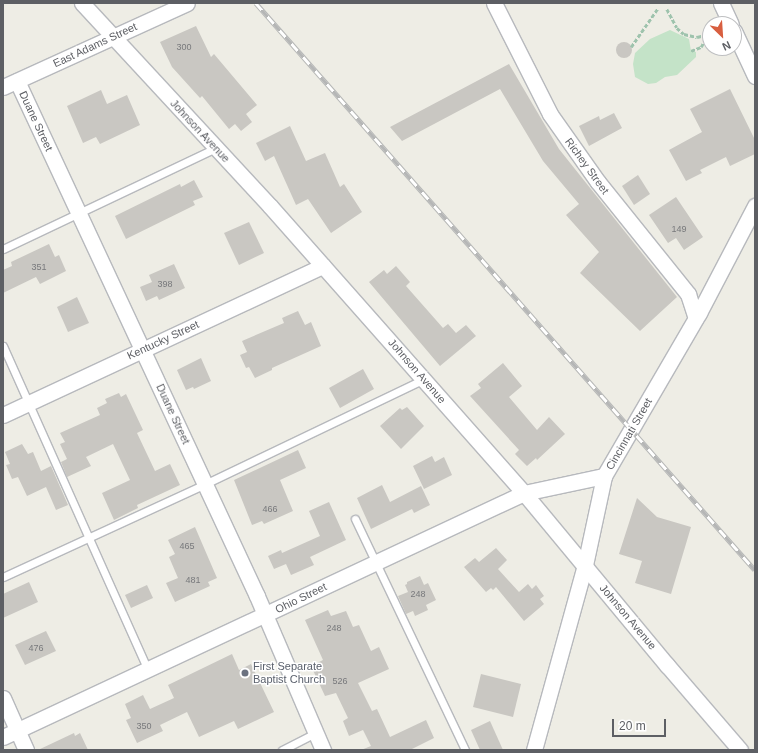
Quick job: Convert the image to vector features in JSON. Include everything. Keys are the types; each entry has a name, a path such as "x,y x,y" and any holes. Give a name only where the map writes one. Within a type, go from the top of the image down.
{"street":[{"name":"Johnson Avenue","path":"82,3 216,148 424,379 524,493 740,750"},
{"name":"East Adams Street","path":"3,88 187,3"},
{"name":"Richey Street","path":"494,3 550,114 598,182 688,294 696,318"},
{"path":"721,3 727,16"},
{"path":"742,48 755,76"},
{"name":"Duane Street","path":"17,81 205,484 265,616 323,750"},
{"name":"Cincinnati Street","path":"534,750 585,566 604,476 696,318 755,206"},
{"name":"Kentucky Street","path":"3,414 323,266"},
{"name":"Ohio Street","path":"3,737 265,616 524,493 604,476"},
{"path":"3,698 26,750"}],"lane":[{"path":"3,249 80,214 216,148"},
{"path":"3,346 30,402 89,539 148,670"},
{"path":"3,577 89,539 424,379"},
{"path":"355,519 377,562 465,750"},
{"path":"282,750 315,733"}],"path":[{"path":"631,46 658,8"},
{"path":"667,8 677,28 684,34 692,37 702,36"},
{"path":"691,51 702,46"}],"green space":[{"path":"670,30 689,39 691,51 696,52 696,57 677,75 665,77 656,83 648,84 635,77 633,64 635,53 650,39"}],"building":[{"path":"196,26 211,57 214,54 257,105 246,114 252,122 241,131 235,124 229,129 202,96 200,98 172,67 160,42"},
{"path":"624,42 630,44 632,50 630,56 624,58 618,56 616,50 618,44"},
{"path":"509,64 559,149 677,297 640,331 580,273 599,252 566,215 579,204 543,161 500,89 402,141 390,127"},
{"path":"730,89 755,140 755,154 730,166 726,157 700,170 702,173 686,181 669,150 702,132 690,109"},
{"path":"101,90 107,104 127,95 140,125 100,144 96,137 83,143 67,106"},
{"path":"614,113 622,128 589,146 579,126 599,116 600,120"},
{"path":"290,126 306,161 325,153 340,187 344,184 362,212 331,233 308,199 296,205 274,156 265,161 256,143"},
{"path":"638,175 650,194 634,205 622,186"},
{"path":"194,180 203,197 193,201 195,205 126,239 115,216 180,184 181,187"},
{"path":"676,197 703,237 684,250 676,238 668,243 649,215"},
{"path":"249,222 264,253 239,265 224,233"},
{"path":"49,244 55,257 59,255 66,271 40,284 36,277 3,293 3,270 12,266 11,262"},
{"path":"174,264 185,288 159,300 157,296 146,301 140,287 152,282 149,275"},
{"path":"396,266 410,282 406,286 443,328 448,324 456,333 466,325 476,336 440,366 369,282 384,270 387,274"},
{"path":"77,297 89,323 68,332 57,307"},
{"path":"298,311 305,325 311,322 321,346 272,368 272,370 255,378 249,367 246,368 240,355 247,352 242,341 284,323 282,318"},
{"path":"201,358 211,381 194,389 193,387 186,390 177,370"},
{"path":"503,363 522,386 509,397 537,430 549,417 565,434 537,460 536,458 527,466 515,454 519,450 470,396 481,388 478,384"},
{"path":"363,369 374,389 340,408 329,388"},
{"path":"119,393 121,397 126,394 143,430 137,433 155,471 170,464 180,485 137,505 138,508 114,520 102,493 130,480 113,444 86,457 91,466 67,477 61,462 67,459 60,444 65,442 60,433 100,415 97,408 107,403 105,399"},
{"path":"407,407 424,426 401,449 380,426 400,408 402,410"},
{"path":"22,444 28,454 33,452 41,471 51,466 68,505 56,510 46,487 27,496 18,477 12,479 6,465 10,464 5,452"},
{"path":"298,450 306,468 280,480 293,511 264,524 262,521 252,525 234,480"},
{"path":"432,456 435,462 444,457 452,475 424,489 413,466"},
{"path":"382,485 390,502 421,486 430,505 414,513 412,509 371,529 357,498"},
{"path":"637,498 657,517 691,527 671,594 635,583 642,561 619,554"},
{"path":"329,502 346,540 310,557 314,565 291,575 286,564 274,569 268,556 281,550 282,553 320,536 309,511"},
{"path":"195,527 217,578 208,582 210,586 175,602 166,583 178,578 169,557 175,554 168,540"},
{"path":"496,548 507,560 498,569 519,592 528,584 532,589 536,585 544,596 540,599 544,604 524,621 496,587 493,590 491,588 486,592 464,567 475,558 479,562"},
{"path":"420,576 424,585 428,583 436,600 426,605 428,610 415,616 413,611 406,614 398,596 408,592 405,585 407,582"},
{"path":"29,582 38,602 3,618 3,594"},
{"path":"147,585 153,598 131,608 125,595"},
{"path":"328,610 331,616 346,611 353,627 359,625 371,651 379,647 389,669 358,683 372,711 377,709 390,737 426,720 434,738 410,750 361,750 371,746 363,730 349,736 343,721 348,718 336,693 325,696 311,666 323,660 305,620"},
{"path":"46,631 56,651 25,665 15,645"},
{"path":"232,654 239,670 251,664 274,712 238,729 234,721 199,737 187,712 160,725 163,731 137,743 126,720 131,718 125,704 143,695 150,709 174,698 168,685"},
{"path":"481,674 521,684 513,717 473,707"},
{"path":"490,721 503,750 480,750 471,730"},
{"path":"74,733 75,736 80,733 88,750 38,750"}],"railway":[{"path":"256,3 755,570"}],"place":[{"name":"First Separate Baptist Church","path":"245,673"}]}
